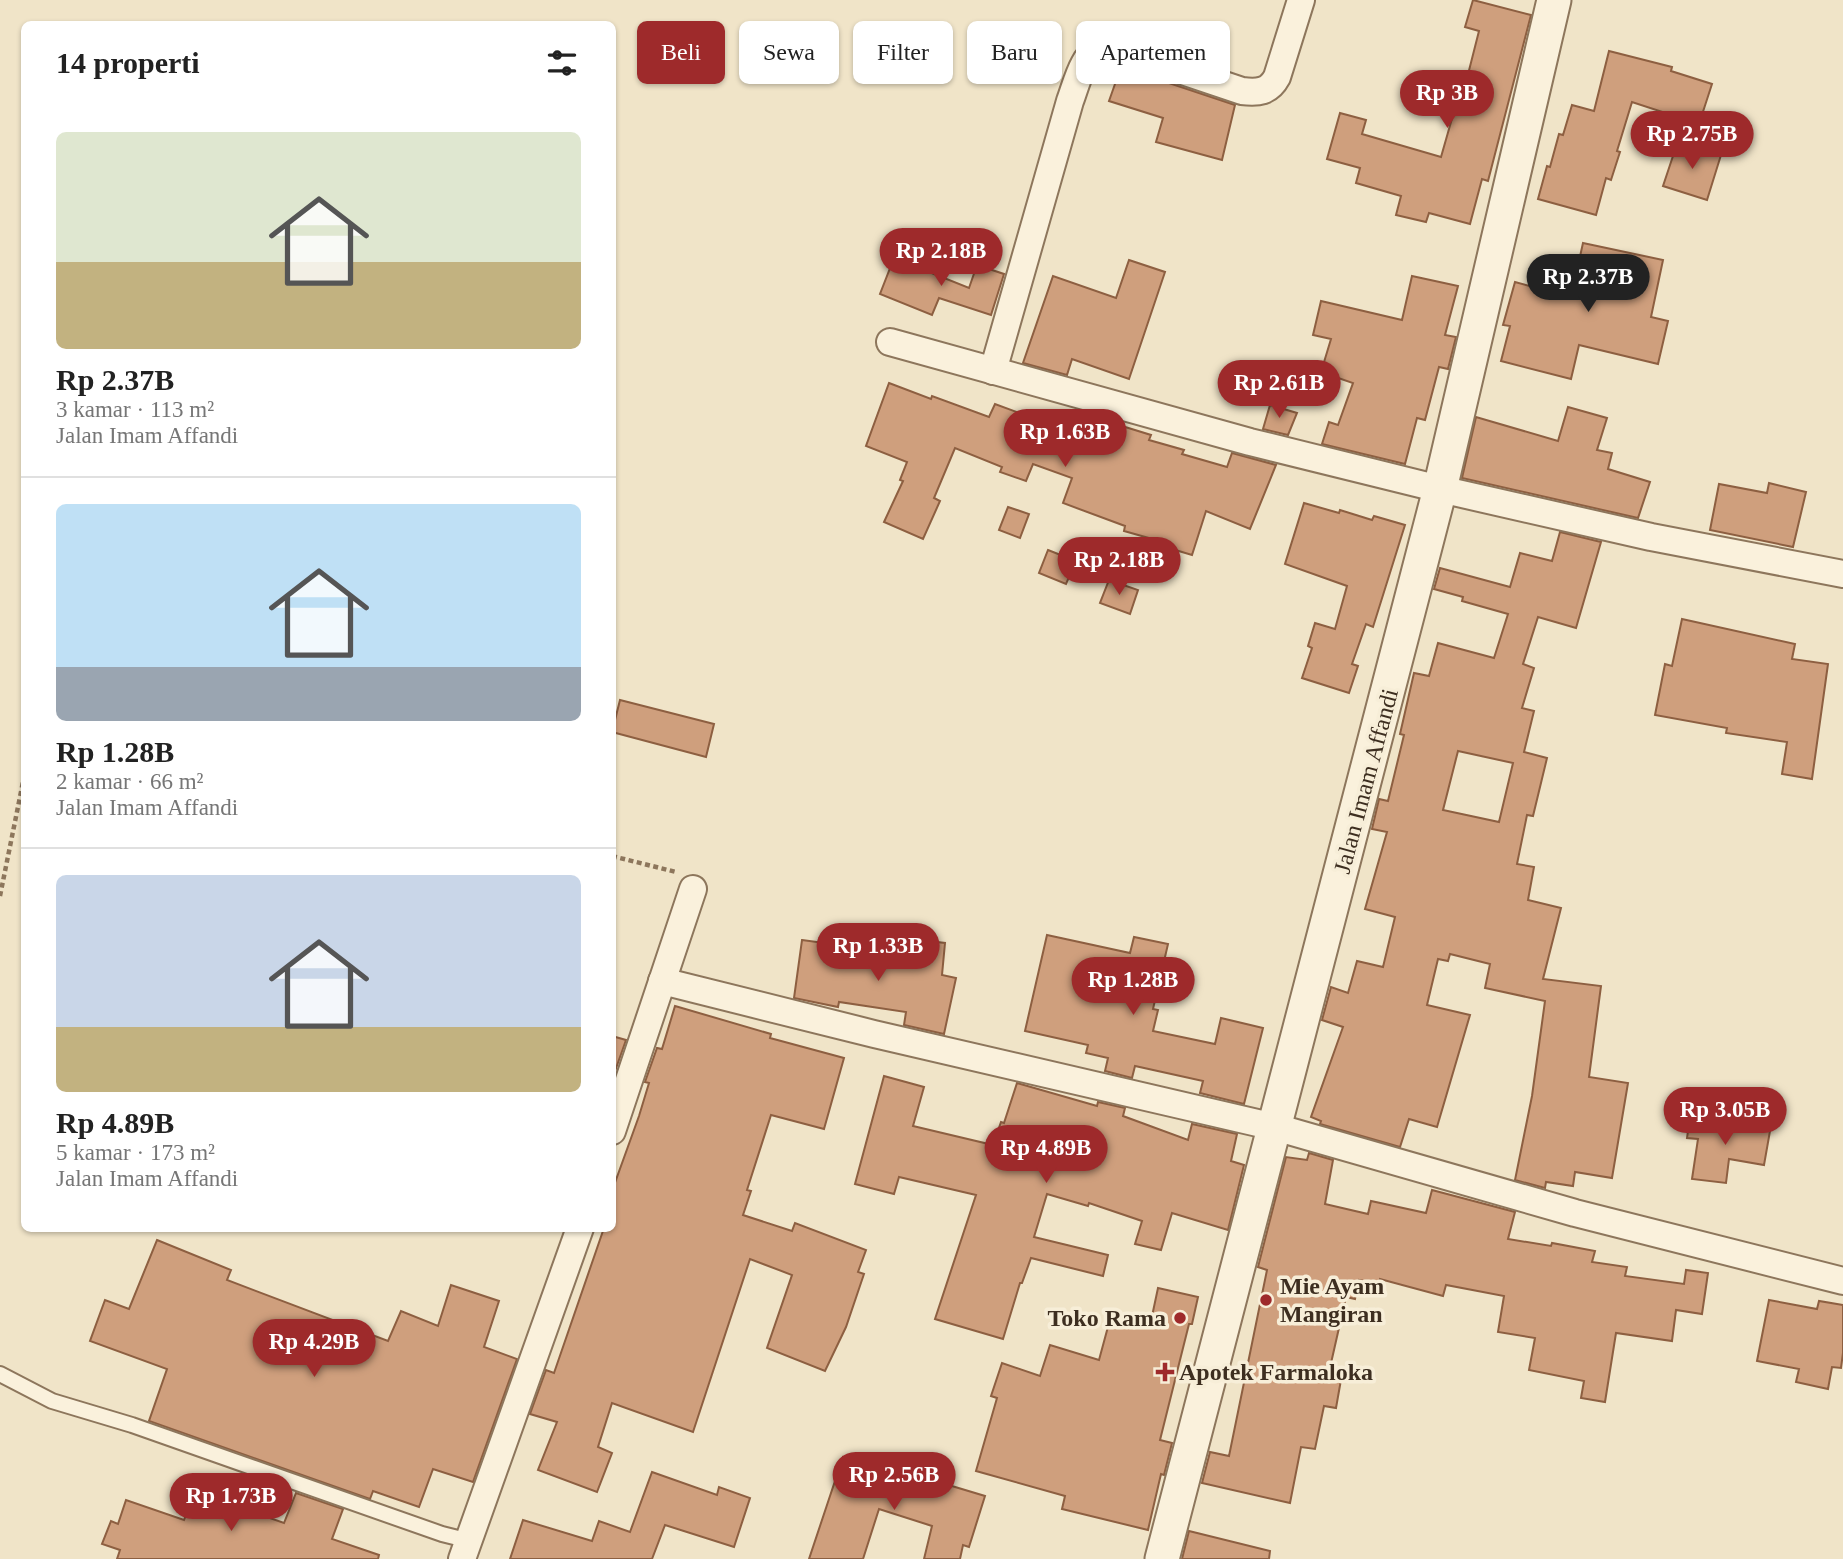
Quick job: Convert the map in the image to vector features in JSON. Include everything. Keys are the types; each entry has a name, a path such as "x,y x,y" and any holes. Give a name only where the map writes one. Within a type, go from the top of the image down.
{"street":[{"path":"993,371 1070,101 1093,52 1102,49 1120,50 1242,91 1258,93 1272,86 1301,0"},
{"name":"Jalan Imam Affandi","path":"1162,1559 1440,489 1554,0"},
{"path":"890,342 1250,442 1440,489 1651,537 1843,574"},
{"path":"616,1119 693,889"},
{"path":"662,981 874,1034 1275,1127 1575,1213 1843,1281"},
{"path":"466,1550 579,1232"}],"lane":[{"path":"0,1374 52,1401 132,1425 442,1534 466,1550"}],"path":[{"path":"0,896 21,792"},
{"path":"616,857 685,875 692,880 693,889"}],"building":[{"path":"1473,0 1531,15 1488,181 1482,179 1470,224 1429,213 1426,222 1396,215 1401,196 1356,183 1360,168 1327,159 1340,113 1366,120 1362,134 1441,157 1457,101 1461,102 1479,31 1465,27"},
{"path":"1609,51 1672,67 1671,71 1712,84 1699,124 1632,102 1617,151 1620,152 1611,180 1606,178 1596,215 1538,199 1547,166 1550,167 1559,134 1563,135 1572,105 1594,111"},
{"path":"1115,84 1172,84 1235,105 1222,160 1156,142 1163,118 1109,101"},
{"path":"1678,141 1721,155 1707,200 1663,186"},
{"path":"1583,243 1663,260 1651,317 1668,321 1658,364 1579,345 1571,379 1501,361 1510,326 1503,325 1515,282 1571,297"},
{"path":"894,258 969,288 977,265 1004,274 991,315 939,298 932,315 880,294"},
{"path":"1129,260 1165,272 1129,379 1072,359 1067,375 1023,363 1053,276 1116,298"},
{"path":"1412,276 1458,286 1445,335 1456,337 1448,369 1439,367 1425,420 1417,418 1405,464 1322,444 1329,422 1338,425 1353,383 1321,372 1331,339 1313,335 1321,301 1402,320"},
{"path":"889,383 989,417 995,404 1114,448 1122,426 1151,435 1149,440 1184,450 1182,454 1227,467 1232,453 1276,465 1250,529 1206,511 1192,555 1162,546 1163,542 1124,531 1125,526 1063,503 1072,478 1033,464 1026,481 1000,472 1002,467 955,448 934,498 940,501 923,539 884,522 903,481 900,480 907,462 866,446"},
{"path":"1270,405 1297,413 1288,435 1263,429"},
{"path":"1568,407 1607,418 1597,450 1612,453 1608,469 1650,482 1638,518 1462,478 1476,417 1558,441"},
{"path":"1769,483 1806,492 1793,547 1710,530 1719,484 1767,493"},
{"path":"1304,503 1339,513 1340,510 1372,520 1374,516 1405,525 1373,627 1366,624 1352,664 1358,666 1349,693 1302,678 1312,648 1308,646 1315,623 1335,629 1347,586 1285,564"},
{"path":"1008,507 1029,514 1020,538 999,530"},
{"path":"1560,532 1601,542 1576,628 1538,617 1523,664 1534,668 1522,708 1534,711 1524,752 1547,758 1533,816 1527,815 1517,864 1534,867 1528,900 1561,908 1543,979 1601,986 1589,1077 1628,1083 1612,1178 1575,1172 1573,1186 1546,1182 1545,1188 1515,1180 1532,1096 1545,1001 1485,988 1490,964 1450,954 1448,961 1438,959 1427,1005 1470,1015 1437,1127 1409,1119 1400,1147 1320,1124 1321,1121 1311,1117 1343,1027 1322,1020 1331,987 1348,993 1357,961 1383,967 1395,917 1365,909 1387,832 1372,829 1379,799 1388,801 1404,735 1400,734 1414,673 1429,676 1438,643 1494,658 1508,614 1462,601 1463,597 1434,589 1440,568 1510,587 1520,553 1552,561","holes":["1458,751 1513,763 1499,822 1443,810"]},
{"path":"1048,550 1076,561 1066,584 1039,573"},
{"path":"1109,580 1138,590 1130,614 1100,603"},
{"path":"1682,619 1795,644 1792,659 1828,664 1812,779 1782,774 1787,742 1726,733 1727,728 1655,715 1665,664 1672,666"},
{"path":"620,700 714,724 706,757 616,733"},
{"path":"1047,935 1130,953 1134,937 1168,944 1153,1009 1158,1010 1153,1031 1215,1044 1221,1018 1263,1028 1244,1104 1200,1093 1203,1081 1135,1066 1132,1078 1105,1071 1108,1058 1086,1053 1088,1045 1025,1031"},
{"path":"802,940 847,946 846,956 916,967 920,940 945,943 942,975 956,978 944,1034 904,1025 906,1012 839,1002 838,1007 794,998"},
{"path":"675,1006 771,1034 770,1038 844,1058 824,1129 771,1115 747,1190 751,1191 743,1215 792,1231 795,1223 866,1250 858,1272 864,1274 846,1327 825,1371 767,1348 792,1275 750,1259 693,1432 612,1403 598,1447 612,1453 597,1492 538,1470 557,1422 530,1414 546,1370 554,1373 603,1232 616,1232 616,1180 649,1083 645,1082 657,1048 662,1049"},
{"path":"616,1037 626,1040 616,1068"},
{"path":"884,1076 924,1087 913,1126 993,1145 1001,1122 1004,1123 1017,1083 1097,1106 1098,1102 1125,1108 1123,1116 1188,1140 1192,1124 1237,1134 1231,1161 1244,1165 1228,1230 1172,1213 1161,1250 1135,1244 1142,1221 1089,1203 1088,1206 1047,1194 1034,1237 1108,1255 1103,1276 1031,1258 1020,1283 1003,1339 935,1319 976,1195 899,1177 894,1194 855,1184"},
{"path":"1690,1117 1770,1131 1764,1165 1729,1159 1726,1183 1692,1179 1698,1139 1687,1138"},
{"path":"1309,1153 1333,1160 1325,1204 1368,1214 1371,1201 1426,1213 1432,1190 1515,1212 1508,1239 1595,1251 1592,1262 1627,1267 1625,1276 1684,1284 1686,1270 1708,1273 1702,1314 1676,1310 1672,1341 1616,1333 1605,1402 1581,1398 1584,1381 1529,1370 1535,1338 1498,1332 1504,1296 1446,1285 1443,1296 1380,1279 1379,1284 1359,1280 1355,1299 1346,1297 1329,1372 1342,1374 1336,1408 1324,1406 1315,1449 1301,1447 1290,1503 1202,1483 1210,1452 1229,1456 1267,1270 1258,1267 1286,1157 1307,1160"},
{"path":"157,1240 231,1270 227,1280 388,1341 401,1311 438,1326 451,1285 499,1301 484,1347 517,1359 473,1482 433,1469 419,1507 373,1491 370,1499 149,1421 167,1369 90,1341 105,1300 129,1309"},
{"path":"1158,1288 1198,1297 1160,1440 1172,1443 1164,1475 1161,1474 1148,1530 1062,1509 1065,1496 976,1471 997,1398 991,1396 1002,1363 1040,1376 1050,1345 1099,1360 1112,1312 1151,1321"},
{"path":"1769,1300 1817,1309 1819,1301 1843,1305 1841,1368 1832,1367 1828,1389 1796,1382 1799,1369 1757,1361"},
{"path":"843,1457 910,1479 912,1474 985,1496 969,1547 963,1545 960,1559 924,1559 932,1526 879,1509 863,1559 809,1559"},
{"path":"652,1472 717,1495 719,1487 750,1498 734,1547 665,1525 652,1559 510,1559 523,1520 592,1541 599,1521 630,1532"},
{"path":"195,1492 284,1523 296,1493 343,1509 332,1539 379,1555 378,1559 117,1559 120,1550 102,1544 111,1521 118,1524 126,1500 184,1520"},
{"path":"1189,1531 1270,1551 1269,1559 1182,1559"}],"place":[{"name":"Mie Ayam Mangiran","path":"1266,1300"},
{"name":"Toko Rama","path":"1180,1318"},
{"name":"Apotek Farmaloka","path":"1165,1372"}]}
